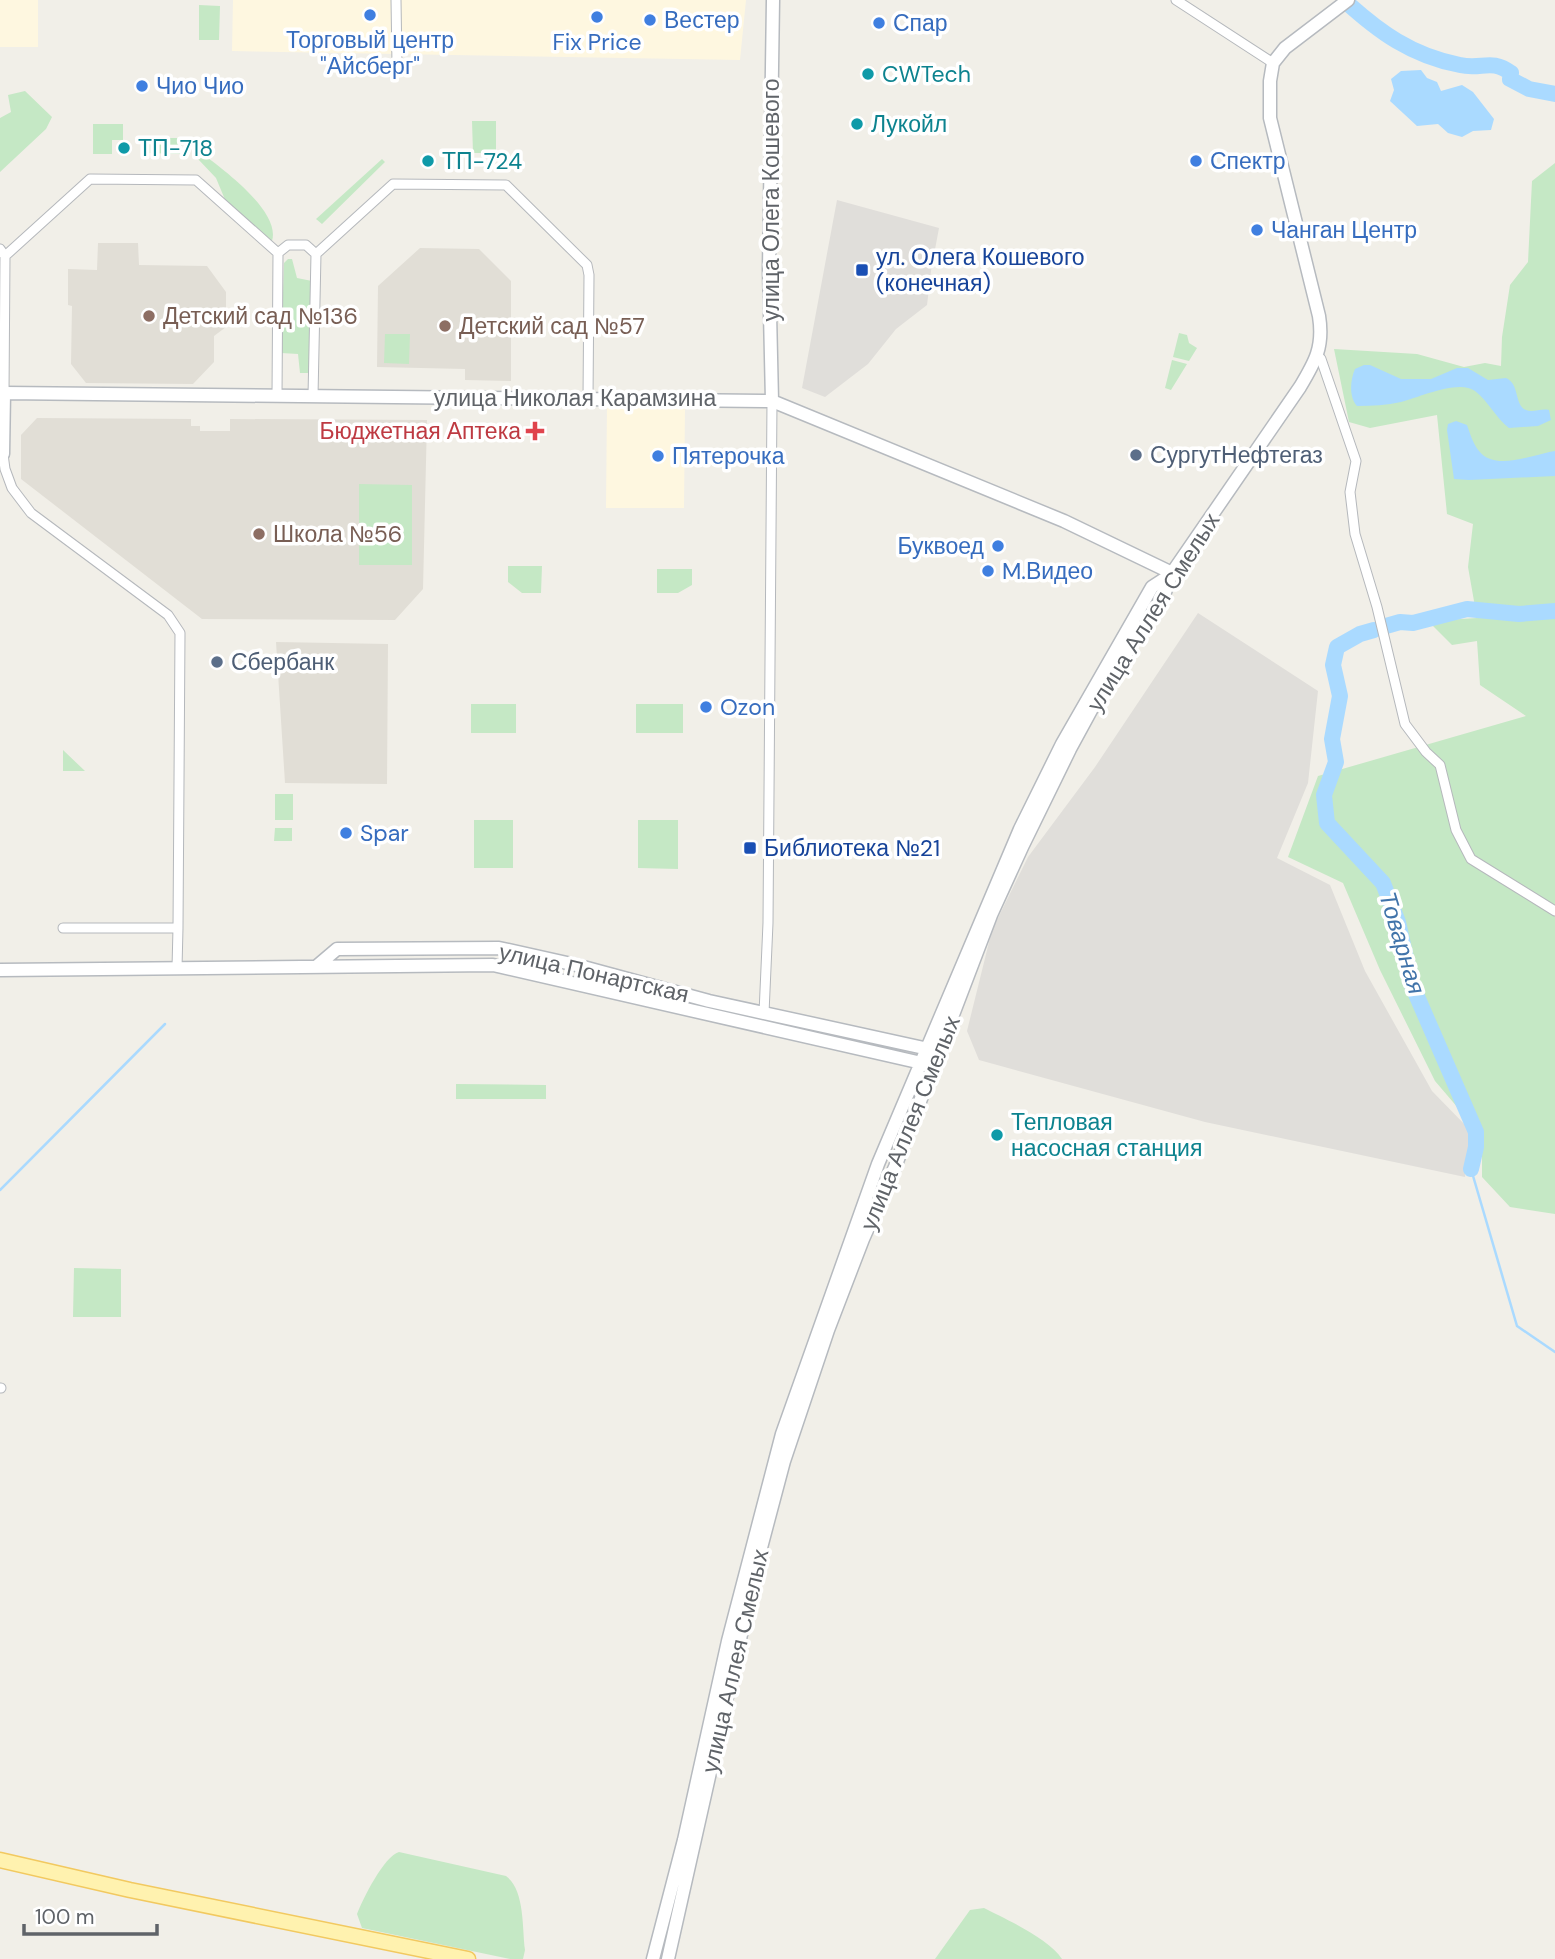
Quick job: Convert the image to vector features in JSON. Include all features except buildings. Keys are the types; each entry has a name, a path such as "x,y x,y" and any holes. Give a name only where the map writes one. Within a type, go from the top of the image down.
{"main road":[{"name":"улица Олега Кошевого","path":"772,401 769,269 773,0"},
{"path":"1273,63 1285,48 1346,2"},
{"name":"улица Аллея Смелых","path":"668,1959 755,1572 784,1461 833,1317 895,1167 991,915 1036,817 1095,703 1164,595 1172,573 1300,387 1318,356 1319,316 1270,118 1273,63"},
{"name":"улица Николая Карамзина","path":"4,393 772,401 1064,521 1172,573"},
{"path":"2,454 4,393"},
{"path":"653,1959 684,1840 748,1559 782,1434 878,1164 992,893 1062,744 1152,587 1172,573"},
{"name":"улица Понартская","path":"337,949 499,948 576,965 709,1001 940,1051"},
{"path":"317,966 337,949"},
{"path":"337,949 337,966"},
{"name":"улица Понартская","path":"0,970 493,965 934,1066"},
{"name":"улица Понартская","path":"705,1015 709,1001"},
{"path":"0,1860 130,1890 468,1959"}],"street":[{"path":"396,0 397,65"},
{"path":"1176,0 1273,63"},
{"path":"4,393 2,252 90,179 196,180 278,253 277,396"},
{"path":"313,396 316,254 393,184 506,185 587,265 588,398"},
{"path":"278,253 288,245 306,245 316,254"},
{"name":"улица Аллея Смелых","path":"1318,356 1356,461 1350,492 1355,534 1377,607 1405,724 1426,752 1440,765 1456,830 1471,859 1555,911"},
{"path":"764,1013 768,923 772,401"},
{"path":"2,454 12,488 31,513 168,615 180,633 177,968"},
{"path":"63,928 178,928"}],"shaded area":[{"path":"0,0 38,0 38,47 0,47"},
{"path":"233,0 746,0 740,60 232,51"},
{"path":"837,200 939,228 927,305 896,329 868,364 825,397 802,388"},
{"name":"Детский сад №136","path":"98,243 138,243 139,265 207,266 226,292 226,327 214,336 214,362 193,384 86,383 71,364 72,306 68,305 68,269 97,270"},
{"name":"Детский сад №57","path":"420,248 479,249 511,281 511,381 465,380 465,369 377,367 378,286"},
{"path":"607,404 685,407 684,508 606,508"},
{"name":"Школа №56","path":"37,418 191,419 191,426 200,426 200,431 230,431 230,419 427,420 423,589 395,620 202,619 21,479 21,435"},
{"path":"1198,613 1318,691 1308,783 1277,858 1330,885 1365,971 1432,1091 1471,1131 1465,1177 1205,1122 979,1060 967,1031 992,930 1028,857 1095,767"},
{"path":"276,642 388,644 387,784 285,783"}],"green space":[{"path":"199,5 220,6 219,40 199,40"},
{"path":"25,91 52,117 46,129 0,172 0,118 11,112 8,95"},
{"path":"472,121 496,121 496,153 473,153"},
{"path":"93,124 123,124 123,140 112,140 112,154 93,154"},
{"path":"148,138 182,138 182,154 147,153"},
{"path":"204,155 237,181 260,205 268,217 272,241 226,202 216,178 198,159"},
{"path":"382,159 385,162 322,224 316,219"},
{"path":"1555,163 1555,1214 1510,1207 1482,1177 1482,1136 1435,1081 1380,970 1343,883 1288,857 1318,776 1526,716 1480,685 1477,641 1452,645 1428,621 1477,618 1468,567 1473,524 1447,514 1437,415 1370,428 1349,422 1334,349 1417,354 1464,367 1485,363 1501,366 1502,337 1510,285 1528,262 1532,181"},
{"path":"292,259 297,278 312,281 309,373 300,373 298,354 281,353 284,263"},
{"path":"1179,333 1187,335 1189,343 1197,348 1189,361 1173,357"},
{"path":"385,334 410,334 409,364 384,363"},
{"path":"1172,360 1187,364 1171,390 1165,388"},
{"path":"359,484 412,485 412,565 359,565"},
{"path":"508,566 542,566 541,593 522,593 508,582"},
{"path":"657,569 692,569 692,585 678,593 657,593"},
{"path":"471,704 516,704 516,733 471,733"},
{"path":"636,704 683,704 683,733 636,733"},
{"path":"63,750 85,771 63,771"},
{"path":"275,794 293,794 293,820 275,820"},
{"path":"474,820 513,820 513,868 474,868"},
{"path":"638,820 678,820 678,869 638,868"},
{"path":"275,828 292,828 292,841 274,841"},
{"path":"456,1084 546,1085 546,1099 456,1099"},
{"path":"74,1268 121,1269 121,1317 73,1317"},
{"path":"399,1852 506,1876 517,1890 520,1900 525,1950 523,1959 510,1959 362,1928 357,1914 364,1899 381,1869"},
{"path":"984,1908 1037,1937 1062,1959 935,1959 970,1910"}],"water":[{"path":"1421,70 1427,78 1437,82 1441,91 1462,85 1473,92 1494,119 1491,130 1473,131 1462,137 1448,133 1438,124 1417,126 1390,101 1394,90 1391,79 1401,71"},
{"path":"1370,365 1401,379 1431,379 1457,368 1468,368 1488,380 1506,378 1513,385 1522,407 1529,411 1549,410 1551,420 1538,426 1509,428 1475,391 1459,387 1396,403 1357,406 1351,389 1352,378 1355,369"},
{"path":"1456,421 1467,425 1479,451 1495,460 1515,460 1555,451 1555,476 1454,479 1447,430 1448,424"}],"waterway":[{"name":"Товарная","path":"1344,0 1383,32 1411,49 1460,65 1498,66 1511,73 1510,79 1529,89 1555,94"},
{"name":"Товарная","path":"1386,626 1400,622 1413,623 1467,609 1519,614 1555,611"},
{"name":"Товарная","path":"1374,630 1360,634 1337,647 1333,665 1340,696 1332,739 1336,762 1324,795 1327,823 1383,883 1398,922 1412,985 1476,1132 1471,1169"},
{"path":"0,1190 165,1024"},
{"path":"1471,1169 1517,1326 1555,1352"}],"place":[{"name":"Торговый центр \"Айсберг\"","path":"370,15"},
{"name":"Fix Price","path":"597,17"},
{"name":"Вестер","path":"650,20"},
{"name":"Спар","path":"879,23"},
{"name":"CWTech","path":"868,74"},
{"name":"Чио Чио","path":"142,86"},
{"name":"Лукойл","path":"857,124"},
{"name":"ТП-718","path":"124,148"},
{"name":"ТП-724","path":"428,161"},
{"name":"Спектр","path":"1196,161"},
{"name":"Чанган Центр","path":"1257,230"},
{"name":"ул. Олега Кошевого (конечная)","path":"862,270"},
{"name":"Детский сад №136","path":"149,316"},
{"name":"Детский сад №57","path":"445,326"},
{"name":"Бюджетная Аптека","path":"535,431"},
{"name":"СургутНефтегаз","path":"1136,455"},
{"name":"Пятерочка","path":"658,456"},
{"name":"Школа №56","path":"259,534"},
{"name":"Буквоед","path":"998,546"},
{"name":"M.Видео","path":"988,571"},
{"name":"Сбербанк","path":"217,662"},
{"name":"Ozon","path":"706,707"},
{"name":"Spar","path":"346,833"},
{"name":"Библиотека №21","path":"750,848"},
{"name":"Тепловая насосная станция","path":"997,1135"}]}
